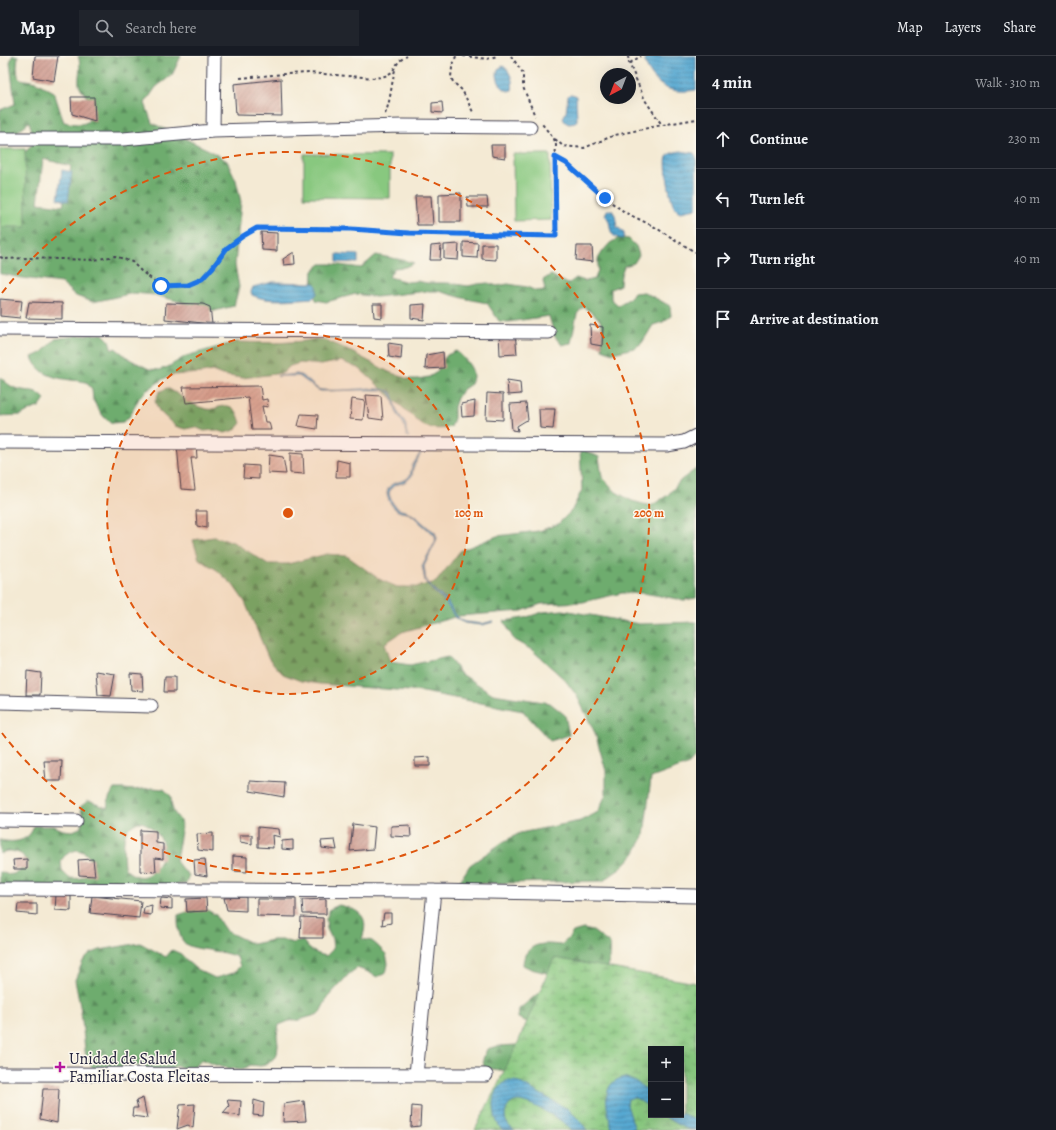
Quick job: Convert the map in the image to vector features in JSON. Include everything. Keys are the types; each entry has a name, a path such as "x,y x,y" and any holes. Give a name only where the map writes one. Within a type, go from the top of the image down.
{"street":[{"path":"213,131 214,56"},
{"path":"0,139 123,138 213,131 536,122"},
{"path":"0,329 549,332"},
{"path":"0,442 667,445 684,442 696,436"},
{"path":"0,702 151,706"},
{"path":"0,820 76,821"},
{"path":"0,889 434,891 696,896"},
{"path":"416,1075 434,891"},
{"path":"0,1074 486,1075"}],"path":[{"path":"384,118 388,108 395,69 399,61 407,56"},
{"path":"456,56 451,77 453,82 466,96 474,115"},
{"path":"463,56 487,59 497,56"},
{"path":"510,56 523,73 524,87 536,122 563,146 584,148 615,135 696,119"},
{"path":"628,56 629,63 645,100 662,125"},
{"path":"629,63 641,56"},
{"path":"240,78 309,73 375,78 385,76 395,69"},
{"path":"0,257 6,259 27,258 94,260 114,256 132,262 161,286 168,286 188,285 202,279 227,248 257,228 351,229 409,233 556,236 556,145 554,138"},
{"path":"555,157 566,163 605,198 626,213 653,226 694,252"}],"green space":[{"path":"12,56 18,56 18,76 21,79 36,82 54,92 64,122 82,124 86,123 90,117 90,103 80,86 80,63 78,56 181,56 172,75 156,87 145,103 152,123 209,150 227,161 236,180 241,202 235,265 239,287 234,306 214,311 155,295 134,293 93,302 76,296 61,283 0,274 0,217 21,157 35,141 29,122 13,135 0,132 0,110 15,104 10,63","holes":["43,159 71,166 63,206 38,203"]},
{"path":"0,149 25,149 26,227 0,227"},
{"path":"304,154 390,155 390,198 304,197"},
{"path":"513,154 550,154 551,220 514,221"},
{"path":"619,238 629,239 636,246 639,255 634,263 624,266 620,285 611,289 611,299 618,305 627,300 634,293 644,292 670,306 671,316 663,322 653,325 642,343 634,348 613,353 602,349 602,324 596,316 583,307 577,314 571,343 562,345 555,337 549,316 508,322 499,321 487,303 438,291 376,297 356,294 326,302 316,300 312,283 313,271 321,264 361,268 376,255 414,263 405,267 394,268 389,277 408,282 417,281 427,283 448,283 468,286 488,283 497,286 508,284 527,287 536,291 545,290 543,280 551,275 568,284 576,278 585,281 595,279 598,270 598,259 610,243"},
{"path":"103,334 109,340 112,350 115,348 131,360 149,369 159,370 168,367 186,356 236,342 275,343 315,339 325,340 344,348 389,372 408,379 429,377 437,372 447,355 456,351 469,365 473,372 473,376 471,384 462,390 457,398 451,427 443,429 422,425 360,369 341,361 321,365 300,363 290,366 283,373 242,378 222,375 212,371 172,375 163,379 146,391 139,398 130,416 123,422 112,423 104,417 98,409 93,400 92,389 86,382 59,378 47,374 36,365 32,357 41,353 55,339"},
{"path":"0,377 14,387 38,393 45,399 39,407 21,415 0,416"},
{"path":"167,388 198,407 210,409 221,406 231,407 239,416 241,423 235,430 225,433 215,430 204,431 195,427 185,429 175,426 159,411 155,401 159,392"},
{"path":"580,448 599,457 602,477 616,492 632,501 651,506 668,495 681,480 696,469 696,598 684,600 643,593 622,593 583,602 541,604 522,611 458,616 402,632 384,644 390,662 410,665 448,657 460,673 493,694 550,703 565,715 569,735 550,741 523,711 423,692 320,684 301,681 283,674 269,659 245,602 233,585 217,570 199,559 193,540 214,537 233,542 268,564 288,564 327,554 347,556 379,579 397,587 417,587 436,582 460,551 497,536 539,531 558,524 572,510 582,490"},
{"path":"563,610 639,624 696,622 696,756 689,764 651,778 644,836 634,854 620,869 603,881 458,884 470,865 503,842 520,833 580,821 598,812 606,794 606,771 595,733 577,696 565,680 532,650 514,640 504,621 524,618 543,612"},
{"path":"153,788 164,789 171,796 173,810 181,821 181,831 176,861 189,875 186,884 0,894 0,871 7,874 13,874 18,872 25,863 21,854 7,851 0,854 0,840 19,841 26,838 30,834 34,826 54,826 63,830 73,831 82,827 83,817 80,807 88,801 107,808 109,798 114,789 133,790","holes":["138,822 144,823 152,828 159,836 163,845 160,860 154,870 144,876 132,874 124,866 124,838 129,827","77,850 87,855 91,871 82,878 69,878 62,871 61,861 68,854"]},
{"path":"339,905 353,909 364,919 365,925 362,939 372,941 386,954 388,964 386,973 377,977 357,968 349,974 328,997 319,1014 299,1020 289,1021 279,1025 277,1035 277,1055 270,1062 261,1066 250,1065 241,1070 221,1067 202,1060 195,1066 186,1070 176,1066 168,1072 158,1075 140,1066 130,1064 112,1072 102,1072 92,1067 86,1059 81,1011 75,980 83,961 90,954 100,950 140,943 166,957 172,950 181,954 196,969 215,978 234,973 240,966 237,957 187,945 180,936 178,915 197,909 207,910 216,915 226,931 253,944 272,940 283,940 293,943 303,941 313,951 326,956 333,949 332,939 327,929 326,919 330,909"},
{"path":"583,929 593,931 610,944 610,960 599,981 522,1073 484,1068 483,1059 487,1049 497,1046 517,1045 537,1026 518,1018 519,1009 550,984 550,974 531,969 523,965 525,955 532,947 536,945 561,945 573,932"},
{"path":"554,958 696,983 696,1130 475,1130 517,1045"}],"water":[{"path":"645,56 696,56 696,90 670,90 660,84 655,80 647,68"},
{"path":"503,66 508,70 511,76 512,90 505,90 499,82 497,72 498,69"},
{"path":"570,94 575,95 576,97 577,120 575,123 569,124 565,122 563,118 566,112 568,96"},
{"path":"681,151 694,153 696,157 696,209 681,212 676,210 672,200 668,183 666,161 667,157 673,152"},
{"path":"62,170 72,172 68,201 58,199"},
{"path":"607,210 612,210 615,215 617,227 624,232 624,237 622,239 613,235 608,218 605,215"},
{"path":"337,254 358,255 358,263 337,262"},
{"path":"273,282 314,283 317,286 317,294 313,298 281,300 266,299 252,295 251,292 253,287"},
{"path":"297,374 321,390 369,388 385,390 321,391 318,390 299,376 277,376"},
{"path":"385,390 387,390 393,394 397,410 406,425 409,437 407,437 404,425 396,412 392,396"},
{"path":"421,450 413,468 411,477 403,483 393,486 391,489 389,493 393,504 401,510 414,515 428,528 435,532 437,538 436,542 424,566 426,581 447,601 457,618 465,622 482,624 493,622 482,625 465,623 456,619 445,602 430,588 425,581 422,566 435,542 434,535 410,514 396,510 388,498 388,488 394,483 408,478 412,466"},
{"path":"624,1077 635,1081 648,1091 648,1106 634,1097 628,1099 627,1105 635,1130 612,1130 607,1097 610,1085 618,1079"},
{"path":"506,1081 515,1081 522,1084 568,1109 587,1130 572,1130 537,1107 522,1101 517,1101 508,1106 505,1113 509,1126 514,1130 502,1130 497,1122 494,1112 494,1102 497,1091"},
{"path":"684,1114 693,1119 696,1118 696,1130 682,1127 667,1118 684,1118"}],"building":[{"path":"35,56 58,56 54,81 33,77"},
{"path":"281,79 282,116 236,115 234,84"},
{"path":"71,97 94,97 95,121 72,114"},
{"path":"442,102 443,113 432,112 432,103"},
{"path":"491,145 505,145 505,158 492,156"},
{"path":"461,193 461,222 439,222 439,194"},
{"path":"415,196 431,196 433,225 417,225"},
{"path":"467,197 487,197 488,207 468,207"},
{"path":"261,232 277,233 277,251 262,250"},
{"path":"463,242 478,243 477,258 463,257"},
{"path":"459,244 458,260 444,259 444,245"},
{"path":"482,244 496,244 496,260 482,259"},
{"path":"441,245 440,260 430,260 431,246"},
{"path":"577,246 592,246 593,262 576,260"},
{"path":"294,252 295,264 284,265 283,259"},
{"path":"0,299 22,301 20,318 0,316"},
{"path":"29,302 62,303 62,319 26,318"},
{"path":"166,303 203,304 210,307 212,324 165,319"},
{"path":"373,304 382,304 382,318 374,317"},
{"path":"425,304 424,320 411,318 411,305"},
{"path":"590,325 603,327 602,346 591,344"},
{"path":"515,332 517,354 500,355 499,333"},
{"path":"388,343 402,345 401,359 389,357"},
{"path":"443,352 444,368 425,369 426,355"},
{"path":"507,380 520,382 521,394 508,395"},
{"path":"260,386 262,400 267,399 268,407 262,406 265,422 269,422 271,430 252,430 248,397 186,403 183,387"},
{"path":"487,393 503,394 503,420 486,419"},
{"path":"366,395 381,396 383,420 369,418"},
{"path":"352,399 365,401 363,420 350,419"},
{"path":"475,401 474,416 462,417 461,404"},
{"path":"526,403 528,420 517,426 518,431 512,430 510,404"},
{"path":"539,409 555,409 553,429 540,428"},
{"path":"301,414 318,415 317,429 298,426"},
{"path":"196,444 197,458 191,458 195,490 181,489 177,445"},
{"path":"290,453 303,454 304,474 290,473"},
{"path":"269,455 283,457 286,474 268,473"},
{"path":"337,460 350,463 350,477 336,477"},
{"path":"244,465 259,466 259,479 243,478"},
{"path":"196,511 207,511 207,528 197,526"},
{"path":"27,671 41,673 40,695 26,695"},
{"path":"96,671 115,674 111,696 98,695"},
{"path":"130,673 142,674 143,691 131,690"},
{"path":"165,677 175,677 175,692 164,692"},
{"path":"430,757 430,766 415,766 415,758"},
{"path":"44,761 62,761 61,781 46,781"},
{"path":"250,781 285,783 284,797 250,791"},
{"path":"353,824 375,827 373,849 350,851"},
{"path":"410,825 411,837 391,836 391,826"},
{"path":"258,827 279,829 280,837 272,835 273,848 258,847"},
{"path":"140,830 156,831 156,843 163,844 163,859 155,858 156,872 140,871"},
{"path":"213,833 213,852 198,850 197,834"},
{"path":"240,835 252,835 252,844 240,842"},
{"path":"293,840 293,850 282,849 282,841"},
{"path":"335,840 337,850 322,848 321,841"},
{"path":"233,856 247,857 247,872 233,871"},
{"path":"27,859 27,869 14,869 13,860"},
{"path":"93,859 95,876 79,875 78,860"},
{"path":"205,859 207,876 195,874 194,860"},
{"path":"56,895 71,896 71,911 55,910"},
{"path":"92,896 141,901 139,918 90,913"},
{"path":"246,897 246,911 227,910 224,898"},
{"path":"161,898 172,899 172,909 160,908"},
{"path":"206,898 207,911 187,912 186,899"},
{"path":"257,899 296,899 296,917 257,916"},
{"path":"326,899 326,914 303,914 302,900"},
{"path":"18,904 37,904 37,915 17,913"},
{"path":"152,905 151,915 143,914 144,907"},
{"path":"384,913 391,913 391,923 382,925"},
{"path":"301,917 323,918 323,938 300,938"},
{"path":"43,1089 59,1089 57,1123 40,1119"},
{"path":"143,1098 147,1118 132,1116 133,1108 138,1108 136,1101"},
{"path":"227,1100 241,1101 240,1116 223,1113 229,1106"},
{"path":"254,1100 264,1103 263,1116 253,1115"},
{"path":"304,1101 306,1121 283,1122 284,1104"},
{"path":"195,1104 193,1128 188,1125 177,1129 180,1105"},
{"path":"412,1106 421,1107 420,1126 411,1127"}],"place":[{"name":"Unidad de Salud Familiar Costa Fleitas","path":"60,1067"}],"route":[{"path":"161,286 188,285 202,279 227,248 257,228 351,229 409,233 556,236 555,157 566,163 605,198"}]}
